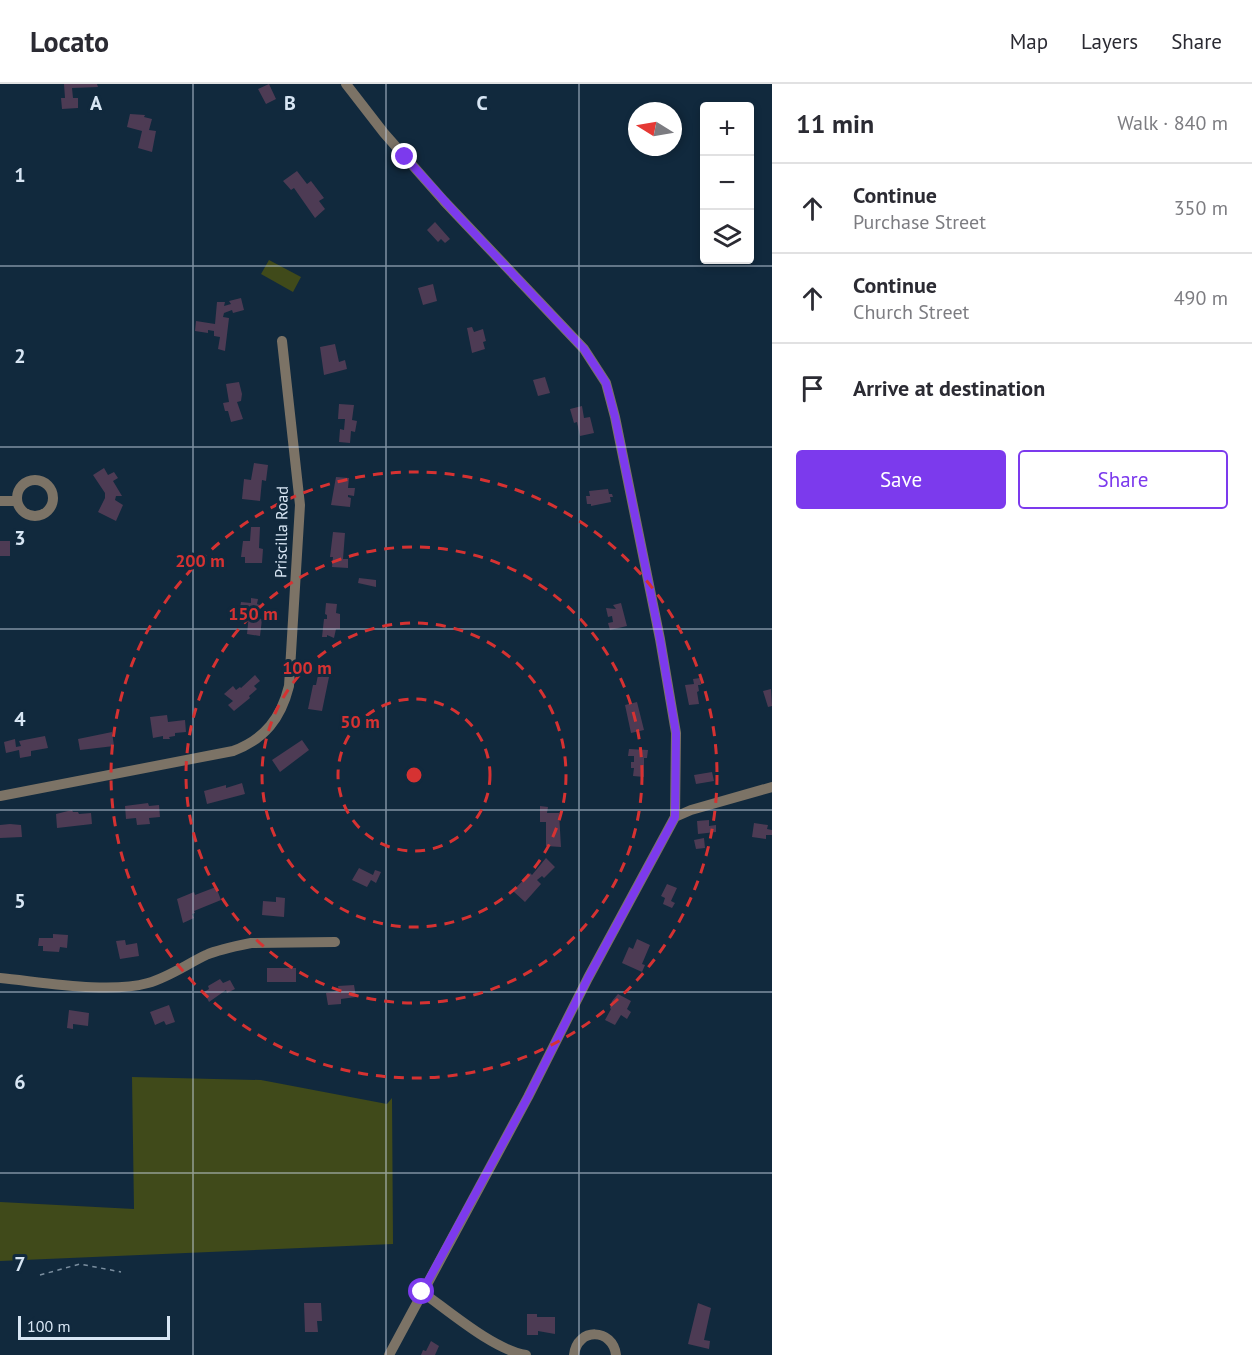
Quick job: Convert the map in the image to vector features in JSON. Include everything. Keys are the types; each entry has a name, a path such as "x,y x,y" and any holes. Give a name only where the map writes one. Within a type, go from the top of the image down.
{"street":[{"path":"346,84 384,133 452,209 584,349 606,383 660,639 676,733 675,817 389,1355"},
{"name":"Priscilla Road","path":"0,796 233,751 244,747 259,736 282,710 289,686 300,505 282,341"},
{"path":"0,501 15,501"},
{"path":"675,817 691,810 772,787"},
{"path":"0,978 104,987 132,987 157,980 208,954 238,945 335,942"},
{"path":"422,1292 496,1345 526,1355"},
{"path":"574,1355 581,1338 599,1334 610,1340 614,1345 616,1355"}],"path":[{"path":"40,1275 80,1264 121,1272"}],"green space":[{"path":"269,260 301,277 293,292 261,274"},
{"path":"132,1077 261,1080 387,1104 392,1098 393,1244 0,1261 0,1202 134,1209"}],"building":[{"path":"64,84 97,84 98,87 72,88 73,98 78,98 78,108 62,109 61,98 65,98"},
{"path":"269,84 276,99 266,104 258,89"},
{"path":"130,114 145,115 144,117 152,119 149,130 156,131 152,152 138,148 142,131 127,127"},
{"path":"297,171 307,184 311,181 324,198 319,201 325,209 315,218 294,188 291,190 283,181"},
{"path":"435,222 450,239 445,243 441,239 438,242 427,230"},
{"path":"433,284 437,301 423,305 418,288"},
{"path":"241,298 244,310 224,313 223,317 229,318 225,351 218,349 220,337 214,336 214,331 208,330 208,333 195,331 196,321 215,324 217,302 225,302 224,306 231,304 229,301"},
{"path":"472,327 474,332 483,329 486,341 483,342 485,349 472,353 467,328"},
{"path":"335,344 339,362 345,360 347,369 324,375 320,347"},
{"path":"545,377 550,393 538,396 533,380"},
{"path":"239,382 242,394 241,401 237,402 243,419 231,422 223,403 229,402 226,384"},
{"path":"339,404 354,405 352,420 357,421 355,432 351,431 350,443 339,442 340,429 344,430 345,419 338,419"},
{"path":"582,406 584,418 590,417 594,433 580,436 577,422 574,423 570,409"},
{"path":"254,463 268,465 266,481 262,480 260,501 242,499 244,479 251,480"},
{"path":"104,468 108,475 114,472 118,478 113,481 122,496 116,496 115,500 123,505 116,521 98,512 105,493 93,475"},
{"path":"336,477 349,478 348,488 355,488 354,496 348,495 351,498 350,507 331,505"},
{"path":"608,489 609,494 613,497 610,497 611,502 591,506 587,504 586,496 590,496 589,491"},
{"path":"251,527 260,527 259,548 263,549 262,563 245,563 245,557 241,557 243,541 250,541"},
{"path":"333,532 345,533 343,559 348,559 348,568 332,567 333,557 330,557"},
{"path":"0,541 10,541 10,556 0,556"},
{"path":"359,578 376,580 376,587 358,583"},
{"path":"251,598 258,599 257,604 260,605 257,618 262,619 260,636 247,634 249,614 239,613 241,602 251,603"},
{"path":"326,603 337,604 336,613 340,614 340,629 336,629 334,638 327,635 327,637 322,637 324,619 327,619"},
{"path":"621,603 627,626 610,630 608,623 613,622 612,616 608,617 606,608 616,609 613,605"},
{"path":"255,675 260,681 254,686 257,689 234,711 228,705 233,701 224,694 233,686 236,690 241,688"},
{"path":"318,675 329,677 322,711 308,709 313,685 316,685"},
{"path":"700,678 701,685 698,685 699,691 697,692 699,704 689,705 685,685 694,684 693,679"},
{"path":"771,689 772,706 768,707 763,691"},
{"path":"637,702 644,730 631,733 625,705"},
{"path":"167,715 168,722 185,720 186,732 175,733 175,736 169,737 170,739 163,739 163,736 153,738 150,717"},
{"path":"112,732 114,746 80,750 78,739"},
{"path":"45,736 48,748 31,751 31,756 20,758 19,750 6,753 4,742 15,739 16,747 21,746 19,741"},
{"path":"302,740 309,750 280,772 272,760"},
{"path":"629,749 648,750 647,758 644,758 644,777 633,776 634,768 631,768 631,762 634,762 634,756 628,756"},
{"path":"712,772 714,781 696,784 694,775"},
{"path":"242,783 245,794 207,804 204,791"},
{"path":"148,803 149,806 159,805 160,817 149,818 150,824 137,825 136,818 126,819 125,806"},
{"path":"540,806 548,807 547,813 559,813 561,847 546,846 546,822 540,822"},
{"path":"72,810 79,814 91,813 92,824 57,828 56,814"},
{"path":"709,820 709,826 716,825 716,832 698,834 697,821"},
{"path":"754,823 768,825 767,829 772,830 772,835 766,835 766,839 752,837"},
{"path":"0,825 21,825 22,837 0,838"},
{"path":"704,838 705,848 696,849 694,840"},
{"path":"546,858 555,867 544,878 542,876 537,880 541,884 525,902 513,891 530,873 532,875"},
{"path":"359,868 373,875 375,870 381,872 376,883 371,880 367,887 352,880"},
{"path":"667,884 677,888 671,901 675,903 672,908 663,904 665,898 661,896"},
{"path":"216,887 221,900 194,911 195,913 192,914 194,918 183,923 177,899"},
{"path":"276,897 285,898 284,917 262,915 263,901 276,902"},
{"path":"53,934 68,935 67,948 60,947 59,952 43,951 43,946 38,946 39,938 53,938"},
{"path":"637,939 650,945 642,964 645,965 642,972 622,963 629,947 633,949"},
{"path":"125,940 126,945 137,943 139,956 120,959 116,941"},
{"path":"267,968 296,968 296,982 267,982"},
{"path":"220,979 223,983 230,980 235,989 227,993 226,990 209,1002 204,992 209,989 208,986"},
{"path":"354,985 356,997 341,999 341,1004 328,1005 326,993 339,991 338,986"},
{"path":"618,994 631,1001 627,1009 631,1012 627,1019 621,1015 615,1025 605,1020 611,1009 612,1001"},
{"path":"169,1005 175,1022 166,1025 164,1021 155,1025 150,1012"},
{"path":"69,1010 89,1013 88,1026 73,1024 73,1029 67,1028"},
{"path":"304,1303 321,1303 322,1321 317,1321 318,1332 305,1332"},
{"path":"698,1303 711,1308 704,1340 710,1341 709,1349 688,1344"},
{"path":"527,1314 537,1314 537,1317 555,1317 555,1334 538,1331 538,1335 527,1335"},
{"path":"431,1341 439,1346 435,1355 421,1355 423,1350 426,1351"}],"route":[{"path":"405,157 584,349 606,383 660,639 676,733 675,817 588,978 528,1097 422,1292"}]}
